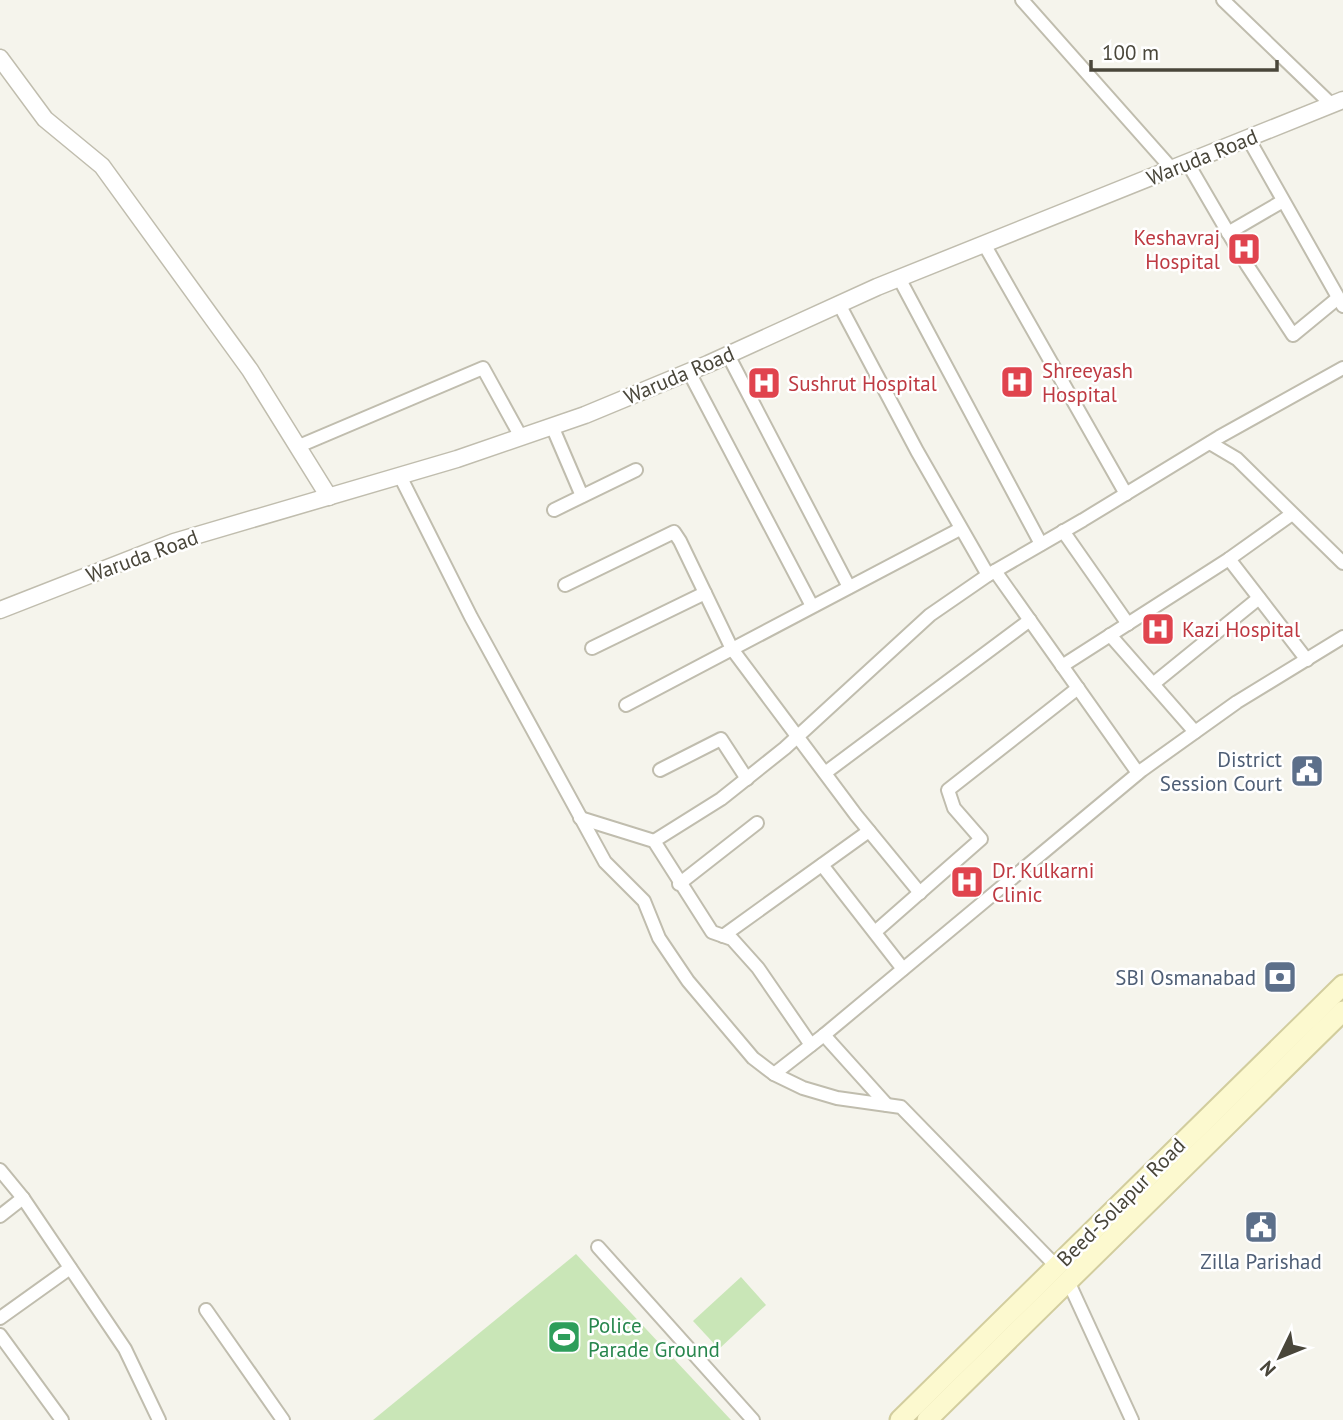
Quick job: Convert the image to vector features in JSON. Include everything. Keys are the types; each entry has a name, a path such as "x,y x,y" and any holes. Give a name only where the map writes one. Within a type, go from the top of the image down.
{"main road":[{"name":"Beed-Solapur Road","path":"927,1420 1062,1274 1343,985"},
{"name":"Beed-Solapur Road","path":"900,1420 1062,1274 1343,1011"}],"street":[{"path":"1022,0 1180,165 1228,233 1293,335 1340,302 1248,138"},
{"path":"1223,0 1337,102"},
{"path":"0,58 45,118 102,166 220,327 299,446 329,497"},
{"name":"Waruda Road","path":"0,610 174,542 400,476 552,426 689,372 899,278 1337,102"},
{"path":"1228,233 1283,201"},
{"path":"984,244 1126,494"},
{"path":"899,278 1041,544"},
{"path":"839,304 960,529 991,573 1030,620 1138,773"},
{"path":"728,355 849,587"},
{"path":"299,446 483,368 521,437"},
{"path":"654,841 721,799 747,779 930,615 991,573 1210,443 1343,368"},
{"path":"689,372 811,606"},
{"path":"552,426 582,496"},
{"path":"1210,443 1237,459 1343,563"},
{"path":"554,510 636,470"},
{"path":"400,476 471,617 605,862 644,901 659,938 688,981 754,1058 774,1074 814,1092 837,1098 901,1107 1062,1274 1132,1420"},
{"path":"1062,666 1229,559 1292,514"},
{"path":"626,705 960,529"},
{"path":"1063,531 1128,624"},
{"path":"565,585 674,532 732,649 869,831 920,893"},
{"path":"1229,559 1307,660"},
{"path":"592,648 705,593"},
{"path":"1153,684 1259,598"},
{"path":"825,773 1030,620"},
{"path":"1110,635 1195,732"},
{"path":"774,1074 1138,773 1237,702 1343,637"},
{"path":"875,932 981,839 954,808 948,790 1078,688"},
{"path":"660,771 720,739 747,779"},
{"path":"580,818 654,841 712,932 732,939 758,968 811,1045"},
{"path":"679,884 757,823"},
{"path":"723,936 869,831"},
{"path":"822,865 903,969"},
{"path":"824,1035 887,1105"},
{"path":"0,1170 23,1198 125,1349 159,1420"},
{"path":"0,1216 23,1198"},
{"path":"598,1247 753,1420"},
{"path":"0,1318 70,1268"},
{"path":"206,1310 283,1420"},
{"path":"0,1335 62,1420"}],"green space":[{"name":"Police Parade Ground","path":"576,1254 731,1420 373,1420"},
{"path":"741,1277 766,1305 719,1349 693,1321"}],"place":[{"name":"Keshavraj Hospital","path":"1244,249"},
{"name":"Shreeyash Hospital","path":"1017,382"},
{"name":"Sushrut Hospital","path":"764,383"},
{"name":"Kazi Hospital","path":"1158,629"},
{"name":"District Session Court","path":"1307,771"},
{"name":"Dr. Kulkarni Clinic","path":"967,882"},
{"name":"SBI Osmanabad","path":"1280,977"},
{"name":"Zilla Parishad","path":"1261,1227"},
{"name":"Police Parade Ground","path":"564,1337"}]}
